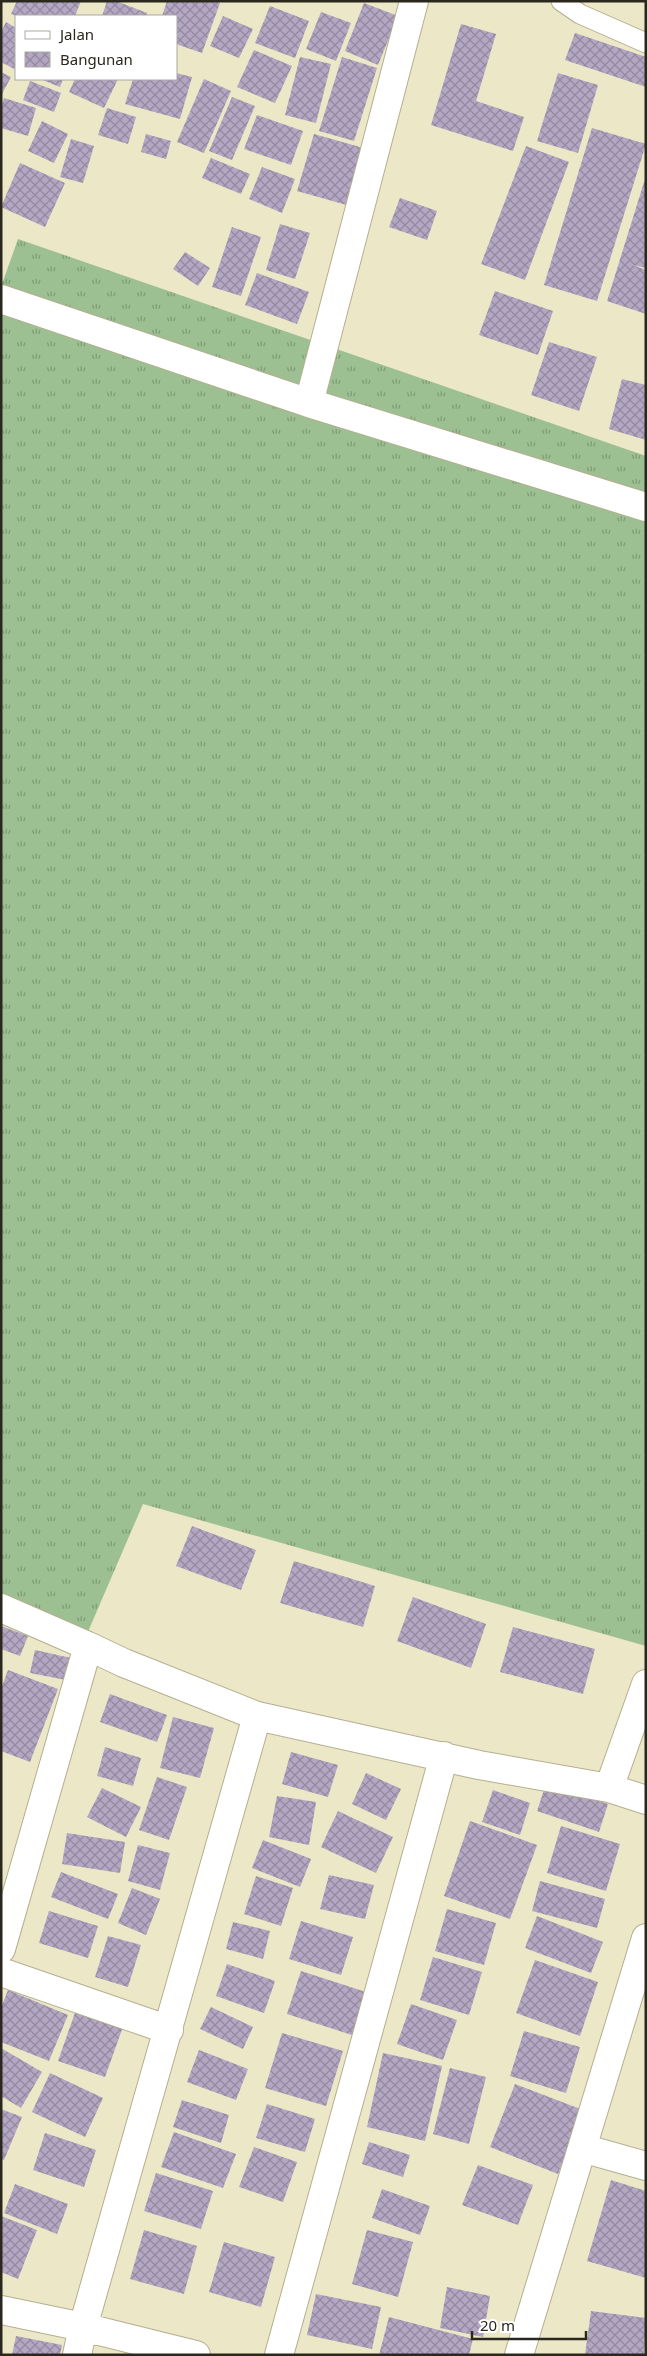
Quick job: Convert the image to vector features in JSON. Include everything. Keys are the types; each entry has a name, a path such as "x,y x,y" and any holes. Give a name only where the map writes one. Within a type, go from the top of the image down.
{"street":[{"path":"309,403 414,1"},
{"path":"1,299 309,403 646,508"},
{"path":"1,1608 124,1663 257,1716 444,1756 609,1788 646,1800"},
{"path":"1,1949 88,1646"},
{"path":"609,1788 646,1684"},
{"path":"77,2355 83,2327 257,1716"},
{"path":"279,2355 444,1756"},
{"path":"519,2355 646,1938"},
{"path":"1,1972 169,2030"},
{"path":"582,2148 646,2166"},
{"path":"1,2310 83,2327 196,2355"}],"lane":[{"path":"561,1 580,14 646,43"}],"green space":[{"path":"18,239 646,456 646,1646 143,1504 81,1648 1,1621 1,287"}],"building":[{"path":"17,1 81,1 75,15 11,14"},
{"path":"107,1 116,1 147,13 146,15 102,15"},
{"path":"167,1 214,1 220,3 202,53 178,45 178,15 162,15"},
{"path":"364,3 398,16 378,65 345,51"},
{"path":"270,6 309,21 295,58 255,43"},
{"path":"321,12 351,23 336,61 306,49"},
{"path":"223,16 253,29 239,58 210,46"},
{"path":"6,22 15,27 15,69 1,62 1,32"},
{"path":"461,24 496,34 476,101 524,117 513,151 431,125"},
{"path":"575,33 646,57 646,87 565,60"},
{"path":"254,50 292,66 275,103 237,87"},
{"path":"300,57 331,64 316,123 285,115"},
{"path":"342,57 377,68 354,141 319,131"},
{"path":"1,72 11,77 1,96"},
{"path":"558,73 598,85 578,153 537,141"},
{"path":"178,74 192,77 180,119 125,104 133,80 178,80"},
{"path":"204,79 231,91 204,153 177,142"},
{"path":"42,80 63,80 60,87"},
{"path":"75,80 118,80 104,108 69,92"},
{"path":"30,81 61,93 54,112 23,100"},
{"path":"232,97 255,106 232,160 209,151"},
{"path":"4,98 36,108 28,136 1,128 1,107"},
{"path":"107,108 136,117 128,144 98,135"},
{"path":"257,115 303,131 291,165 244,149"},
{"path":"42,121 68,134 54,163 28,151"},
{"path":"592,128 646,144 597,301 544,285"},
{"path":"146,134 171,141 166,159 141,152"},
{"path":"314,134 367,149 350,206 297,191"},
{"path":"71,139 94,146 83,183 60,177"},
{"path":"526,146 569,162 525,280 481,264"},
{"path":"211,158 250,174 241,194 202,178"},
{"path":"20,163 65,183 45,227 1,207"},
{"path":"262,167 295,179 282,213 249,199"},
{"path":"645,179 646,268 633,265 646,270 646,314 607,301"},
{"path":"400,198 437,211 427,240 389,227"},
{"path":"280,224 310,233 295,279 266,270"},
{"path":"232,227 261,237 241,296 212,287"},
{"path":"185,252 210,268 198,286 173,269"},
{"path":"257,273 309,292 297,324 245,305"},
{"path":"495,291 553,311 538,355 479,335"},
{"path":"549,342 597,357 579,411 531,395"},
{"path":"622,379 646,385 646,440 609,429"},
{"path":"192,1526 256,1550 241,1590 176,1566"},
{"path":"294,1561 375,1586 363,1627 280,1603"},
{"path":"413,1597 486,1624 471,1668 397,1641"},
{"path":"1,1626 28,1636 20,1656 1,1649"},
{"path":"513,1627 595,1649 583,1694 500,1672"},
{"path":"35,1650 71,1658 66,1680 30,1673"},
{"path":"8,1670 58,1689 30,1762 1,1751 1,1689"},
{"path":"110,1694 167,1715 157,1742 100,1722"},
{"path":"173,1717 214,1728 200,1778 160,1768"},
{"path":"105,1747 141,1758 133,1786 97,1776"},
{"path":"291,1752 338,1765 328,1797 282,1784"},
{"path":"366,1773 401,1789 386,1820 352,1804"},
{"path":"157,1777 187,1787 169,1840 139,1830"},
{"path":"546,1784 608,1804 599,1832 537,1811"},
{"path":"102,1788 141,1807 126,1837 87,1817"},
{"path":"493,1790 530,1803 520,1835 482,1822"},
{"path":"277,1796 316,1802 309,1845 269,1837"},
{"path":"338,1811 393,1837 376,1873 321,1847"},
{"path":"470,1821 537,1845 510,1919 444,1896"},
{"path":"561,1826 620,1844 606,1891 547,1873"},
{"path":"67,1833 125,1842 120,1873 62,1864"},
{"path":"263,1840 311,1859 300,1887 252,1868"},
{"path":"138,1845 170,1853 160,1890 128,1881"},
{"path":"61,1872 118,1894 108,1919 51,1897"},
{"path":"329,1875 374,1885 365,1919 320,1909"},
{"path":"256,1876 293,1888 281,1926 244,1914"},
{"path":"540,1881 605,1899 597,1928 532,1911"},
{"path":"132,1888 160,1899 146,1935 118,1923"},
{"path":"447,1909 496,1923 484,1965 435,1951"},
{"path":"49,1911 98,1926 88,1958 39,1943"},
{"path":"537,1916 603,1942 591,1973 525,1948"},
{"path":"301,1921 353,1937 341,1975 289,1959"},
{"path":"233,1922 270,1931 263,1959 226,1949"},
{"path":"108,1936 141,1945 128,1987 95,1977"},
{"path":"433,1957 482,1972 469,2015 420,2000"},
{"path":"535,1960 598,1982 580,2036 516,2013"},
{"path":"227,1964 275,1981 264,2013 216,1996"},
{"path":"301,1971 369,1993 355,2036 287,2014"},
{"path":"8,1990 68,2015 49,2061 1,2042 1,2008"},
{"path":"411,2004 457,2020 443,2060 397,2044"},
{"path":"77,2007 124,2024 105,2077 58,2061"},
{"path":"211,2007 253,2027 243,2049 200,2029"},
{"path":"524,2031 580,2047 566,2093 510,2076"},
{"path":"282,2033 343,2051 326,2106 265,2088"},
{"path":"1,2048 42,2072 21,2108 1,2096"},
{"path":"199,2050 248,2069 236,2100 187,2082"},
{"path":"383,2053 442,2066 425,2141 367,2127"},
{"path":"450,2068 486,2077 469,2144 433,2134"},
{"path":"50,2073 103,2098 85,2137 32,2112"},
{"path":"515,2084 583,2110 558,2174 490,2147"},
{"path":"182,2100 229,2115 221,2143 173,2127"},
{"path":"267,2104 315,2119 305,2152 256,2138"},
{"path":"1,2109 22,2117 4,2160 1,2159"},
{"path":"174,2132 236,2154 223,2188 161,2167"},
{"path":"45,2133 96,2150 84,2187 33,2170"},
{"path":"369,2142 410,2155 403,2177 362,2164"},
{"path":"254,2147 297,2162 283,2202 239,2187"},
{"path":"478,2165 533,2185 518,2225 462,2205"},
{"path":"156,2173 213,2191 201,2229 144,2211"},
{"path":"611,2180 646,2191 646,2278 587,2261"},
{"path":"15,2184 68,2204 57,2234 4,2213"},
{"path":"382,2189 430,2206 420,2235 372,2218"},
{"path":"1,2216 37,2230 18,2279 1,2272"},
{"path":"144,2230 197,2246 184,2294 130,2279"},
{"path":"367,2230 413,2242 398,2297 352,2284"},
{"path":"224,2242 275,2257 261,2307 209,2292"},
{"path":"447,2287 490,2296 483,2337 440,2328"},
{"path":"316,2294 381,2307 372,2349 307,2335"},
{"path":"591,2311 646,2318 644,2355 585,2355"},
{"path":"389,2317 473,2339 469,2355 379,2355"},
{"path":"16,2336 62,2345 60,2355 12,2355"}]}
